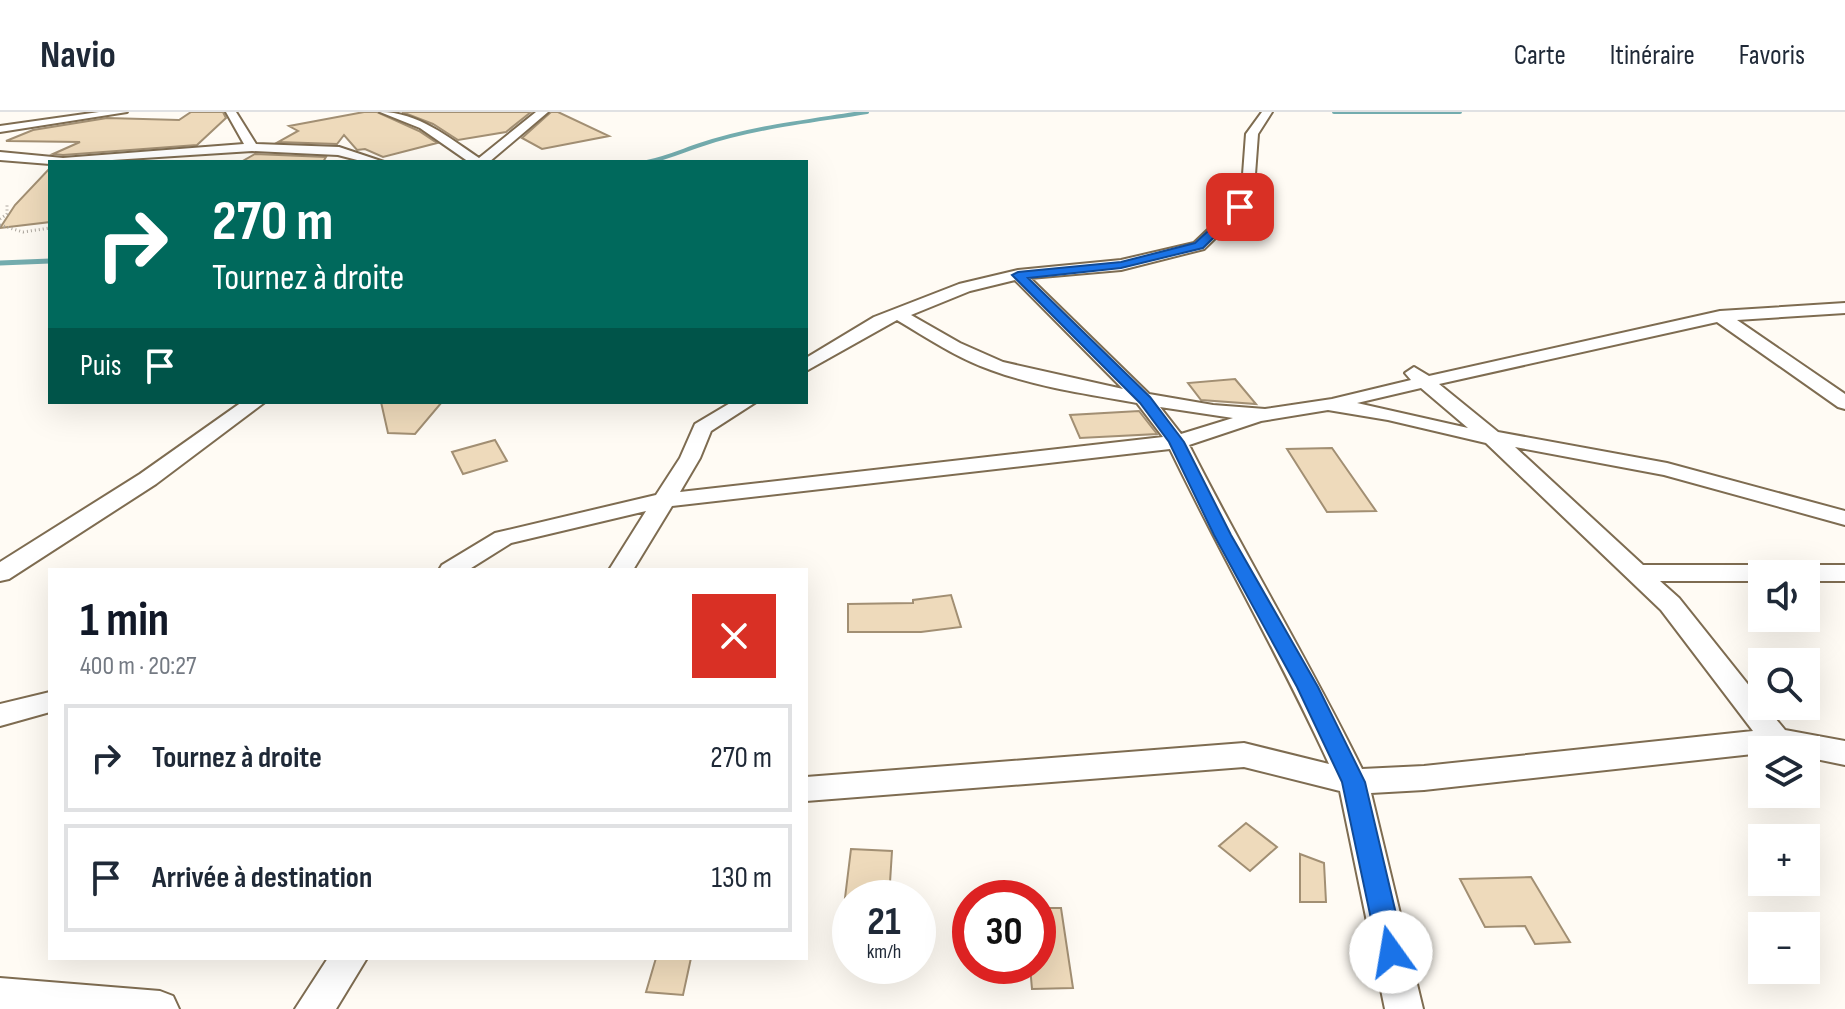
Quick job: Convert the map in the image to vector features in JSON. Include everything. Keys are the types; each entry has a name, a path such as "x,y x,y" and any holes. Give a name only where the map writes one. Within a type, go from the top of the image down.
{"street":[{"path":"0,129 122,112"},
{"path":"231,112 252,147"},
{"path":"385,112 424,126 477,160"},
{"path":"483,160 543,112"},
{"path":"808,365 880,321 965,287 1018,275 1121,265 1199,246 1240,207 1248,188 1252,134 1267,112"},
{"path":"88,160 252,147 339,151 371,160"},
{"path":"0,156 48,161"},
{"path":"1018,275 1145,400 1177,442 1223,535 1308,687 1353,782 1404,1009"},
{"path":"454,568 503,538 664,500 1177,442 1265,415 1328,404 1419,377 1720,316 1845,308"},
{"path":"898,314 954,347 997,366 1145,400 1213,411 1265,415"},
{"path":"1720,316 1845,403"},
{"path":"1419,377 1494,439 1670,604 1773,736"},
{"path":"0,573 148,479 252,404"},
{"path":"622,568 690,458 702,428 743,404"},
{"path":"1328,404 1390,414 1494,439 1579,451 1667,469 1845,518"},
{"path":"1638,573 1845,573"},
{"path":"0,715 48,703"},
{"path":"808,789 1244,755 1353,782 1424,778 1748,743"},
{"path":"1820,748 1845,753"},
{"path":"314,1009 348,960"},
{"path":"0,996 160,1009"}],"path":[{"path":"0,219 7,214 7,205"},
{"path":"0,225 23,232 48,228"}],"building":[{"path":"191,112 223,112 226,118 197,145 63,155 53,154 80,142 6,141 33,130 107,118 179,120"},
{"path":"377,112 437,143 383,157 365,149 357,150 344,135 337,144 278,142 298,131 289,126"},
{"path":"402,112 531,112 506,132 458,140 433,124"},
{"path":"551,112 558,112 609,136 542,149 522,138"},
{"path":"255,154 326,157 324,160 244,160"},
{"path":"48,170 48,222 0,228 15,205"},
{"path":"1235,379 1256,404 1201,400 1188,383"},
{"path":"381,404 440,404 415,434 388,433"},
{"path":"1139,411 1157,434 1080,438 1070,415"},
{"path":"495,440 507,461 463,474 452,452"},
{"path":"1332,448 1376,511 1327,512 1287,449"},
{"path":"951,595 961,627 921,632 848,632 848,604 913,603 913,600"},
{"path":"1246,823 1277,847 1250,871 1219,846"},
{"path":"851,849 892,851 890,880 847,880"},
{"path":"1300,854 1324,863 1326,902 1300,902"},
{"path":"1531,877 1570,942 1535,944 1525,926 1485,927 1460,879"},
{"path":"1056,908 1061,908 1073,988 1032,989 1032,984 1056,984"},
{"path":"655,960 691,960 683,995 646,992"}],"waterway":[{"path":"654,160 741,134 867,112"},
{"path":"1334,112 1460,112"},
{"path":"0,263 48,261"}],"route":[{"path":"1240,207 1199,246 1121,265 1018,275 1145,400 1177,442 1223,535 1308,687 1353,782 1391,952"}]}
